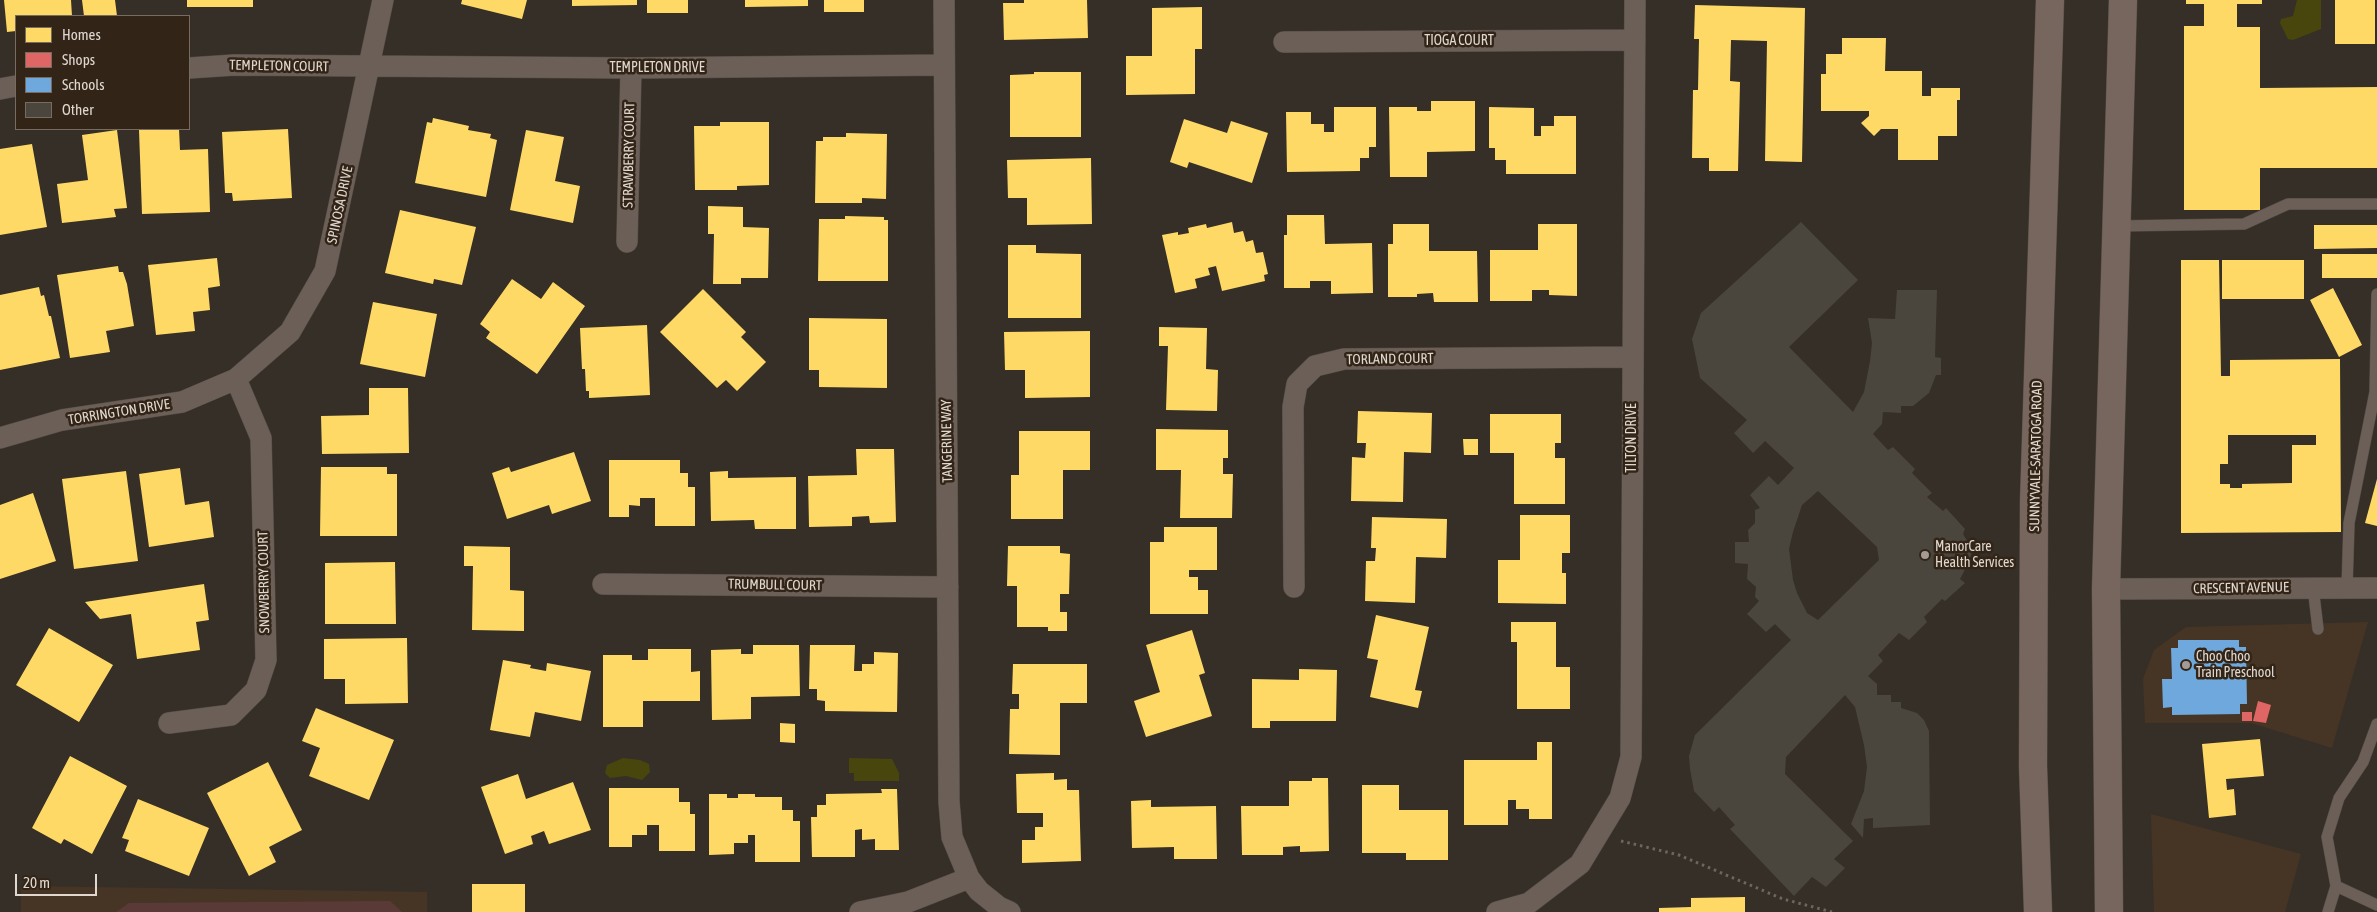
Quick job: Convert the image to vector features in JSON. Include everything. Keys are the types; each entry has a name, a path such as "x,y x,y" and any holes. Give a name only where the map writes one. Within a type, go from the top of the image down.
{"main road":[{"name":"SUNNYVALE-SARATOGA ROAD","path":"2038,912 2033,756 2034,502 2050,0"},
{"path":"2109,912 2106,589 2123,0"}],"street":[{"name":"SPINOSA DRIVE","path":"236,379 290,332 325,271 383,0"},
{"name":"TANGERINE WAY","path":"944,0 949,802 952,837 969,878"},
{"name":"TILTON DRIVE","path":"1497,912 1529,903 1580,864 1620,798 1631,757 1635,0"},
{"name":"TIOGA COURT","path":"1284,42 1635,40"},
{"name":"TEMPLETON COURT","path":"190,68 234,64 370,67"},
{"name":"TEMPLETON DRIVE","path":"370,67 630,68 944,65"},
{"name":"STRAWBERRY COURT","path":"627,242 630,68"},
{"path":"0,89 15,86"},
{"name":"TORLAND COURT","path":"1294,587 1293,407 1297,384 1315,366 1344,359 1633,357"},
{"name":"TORRINGTON DRIVE","path":"0,438 62,420 182,402 236,379"},
{"name":"SNOWBERRY COURT","path":"169,723 231,715 256,690 266,660 261,438 236,379"},
{"name":"TRUMBULL COURT","path":"602,584 948,587"},
{"name":"CRESCENT AVENUE","path":"2106,589 2377,588"},
{"path":"860,912 908,902 969,878 992,902 1010,912"}],"lane":[{"path":"2116,226 2244,224 2288,204 2377,204"},
{"path":"2347,588 2349,523 2375,392 2377,294"},
{"path":"2313,587 2318,629"},
{"path":"2328,912 2336,886 2327,837 2339,798 2363,762 2377,724"},
{"path":"2336,886 2377,905"}],"path":[{"path":"1600,832 1616,840 1680,856 1783,899 1832,912"}],"shaded area":[{"path":"2297,0 2321,0 2321,29 2293,40 2288,39 2280,23 2281,19 2293,16"},
{"path":"2368,622 2332,748 2251,723 2145,723 2143,679 2154,650 2186,627"},
{"path":"623,758 640,760 649,764 650,772 642,780 626,776 610,778 605,773 607,765"},
{"path":"849,758 892,759 899,773 899,781 854,781 854,773 849,773"},
{"path":"2151,814 2301,854 2285,912 2154,912"},
{"path":"21,886 427,892 427,912 21,912"},
{"path":"390,901 402,912 116,912 129,903"}],"building: Homes":[{"path":"4,0 71,0 72,15 15,15 15,31 7,32"},
{"path":"82,0 115,0 117,15 84,15"},
{"path":"187,0 253,0 253,7 187,7"},
{"path":"462,0 527,0 522,19 461,4"},
{"path":"572,0 637,0 637,5 572,6"},
{"path":"647,0 688,0 688,13 647,13"},
{"path":"745,0 808,0 808,6 745,7"},
{"path":"824,0 864,0 864,12 824,12"},
{"path":"1024,0 1087,0 1088,38 1004,40 1003,3 1024,3"},
{"path":"2186,0 2262,0 2262,4 2237,4 2237,27 2260,27 2260,88 2377,87 2377,168 2260,168 2260,210 2184,210 2184,26 2204,26 2204,4 2186,4"},
{"path":"2335,0 2375,0 2375,44 2335,44"},
{"path":"1695,5 1805,8 1802,162 1765,161 1767,41 1731,40 1730,81 1740,82 1738,171 1709,171 1709,158 1692,158 1693,90 1698,90 1699,39 1694,39"},
{"path":"1202,7 1202,49 1195,49 1195,94 1126,95 1126,56 1152,56 1152,8"},
{"path":"1842,38 1886,38 1885,71 1922,71 1922,96 1931,96 1931,88 1960,88 1960,100 1957,100 1957,136 1938,136 1938,160 1898,160 1898,129 1881,129 1874,136 1861,123 1869,116 1869,111 1821,111 1821,74 1826,74 1826,54 1842,54"},
{"path":"1034,72 1081,72 1081,137 1010,137 1010,75 1034,74"},
{"path":"1431,101 1475,101 1475,151 1427,152 1427,177 1390,177 1389,107 1417,107 1417,111 1431,111"},
{"path":"1334,107 1376,107 1376,147 1369,147 1369,158 1360,158 1360,171 1287,172 1286,112 1311,112 1311,124 1324,124 1324,132 1334,132"},
{"path":"1489,107 1534,108 1534,136 1541,136 1541,126 1554,126 1554,116 1576,116 1576,174 1506,174 1506,160 1495,160 1495,148 1489,148"},
{"path":"433,118 469,126 468,130 491,134 490,138 497,140 486,197 415,183 427,122 432,123"},
{"path":"1184,119 1227,133 1231,121 1268,133 1252,183 1189,162 1187,168 1170,162"},
{"path":"720,122 769,122 769,185 737,186 737,190 695,190 694,126 720,126"},
{"path":"288,129 292,198 233,201 232,193 225,193 222,132"},
{"path":"117,130 127,208 114,209 116,217 62,223 57,184 88,180 82,135"},
{"path":"139,130 179,130 180,150 208,149 210,212 142,214"},
{"path":"526,130 564,137 555,181 580,186 573,223 510,210"},
{"path":"846,133 887,134 886,199 862,198 862,203 815,203 816,141 823,141 823,137 846,137"},
{"path":"32,144 47,227 0,235 0,149"},
{"path":"1091,158 1092,224 1027,225 1027,198 1008,198 1007,160"},
{"path":"708,206 743,207 743,227 769,228 768,278 741,278 741,284 713,284 714,234 708,234"},
{"path":"400,210 476,227 462,285 434,279 433,284 385,273"},
{"path":"1287,215 1324,215 1325,244 1372,243 1373,293 1331,294 1331,281 1310,281 1310,288 1284,288 1284,235 1287,235"},
{"path":"845,216 884,217 884,220 888,220 888,281 818,281 819,219 845,219"},
{"path":"1232,222 1234,233 1243,231 1246,242 1253,240 1256,253 1263,252 1268,274 1264,275 1265,281 1222,291 1216,266 1208,268 1210,275 1195,279 1197,288 1175,293 1162,235 1178,232 1178,235 1189,233 1188,228 1206,224 1207,228"},
{"path":"1393,224 1429,224 1429,251 1477,251 1478,302 1434,302 1433,293 1417,294 1417,297 1388,297 1388,244 1393,244"},
{"path":"1538,224 1577,224 1577,296 1549,295 1549,290 1532,290 1532,301 1490,301 1490,250 1538,250"},
{"path":"2314,225 2377,225 2377,248 2314,249"},
{"path":"1008,245 1036,245 1036,253 1081,254 1081,318 1008,318"},
{"path":"2322,254 2377,254 2377,278 2322,278"},
{"path":"217,258 220,286 208,288 210,310 193,312 195,331 156,335 148,265"},
{"path":"2181,260 2219,260 2221,376 2230,376 2230,360 2340,359 2341,532 2181,533","holes":["2228,435 2316,435 2316,445 2292,445 2292,483 2242,484 2242,488 2230,488 2230,484 2220,484 2220,464 2228,464"]},
{"path":"2222,260 2304,260 2304,299 2222,299"},
{"path":"118,266 119,272 123,272 127,284 134,326 106,331 110,352 70,358 57,275"},
{"path":"512,279 541,299 553,282 585,306 537,374 486,338 490,332 480,324"},
{"path":"39,287 41,296 44,295 49,316 51,316 60,358 0,370 0,295"},
{"path":"2333,288 2362,345 2339,357 2310,300"},
{"path":"703,289 746,332 741,337 766,362 737,391 726,380 717,388 660,332"},
{"path":"373,302 437,314 425,377 360,364"},
{"path":"809,318 887,319 887,388 819,387 819,370 809,370"},
{"path":"647,325 650,395 589,398 589,391 586,391 585,369 582,369 580,328"},
{"path":"1159,327 1207,328 1206,369 1218,370 1217,411 1166,410 1168,346 1159,346"},
{"path":"1090,331 1090,397 1025,398 1025,370 1005,370 1004,332"},
{"path":"369,388 408,388 409,453 322,454 321,416 369,415"},
{"path":"1358,411 1432,413 1431,453 1404,452 1403,502 1351,501 1352,457 1365,458 1366,443 1357,443"},
{"path":"1490,414 1561,414 1561,443 1555,443 1555,458 1565,458 1565,504 1514,504 1514,453 1490,453"},
{"path":"1156,429 1228,430 1228,458 1223,458 1223,474 1233,474 1232,518 1180,518 1181,470 1156,470"},
{"path":"1019,431 1090,431 1090,470 1063,470 1063,519 1011,519 1011,475 1019,475"},
{"path":"1463,439 1478,439 1478,455 1464,455"},
{"path":"856,449 894,449 896,522 870,523 869,516 852,517 852,526 809,527 808,476 857,475"},
{"path":"574,452 591,501 552,514 549,505 507,519 492,473 509,467 511,472"},
{"path":"609,460 680,460 680,473 688,473 688,487 695,487 695,526 655,526 655,498 640,498 640,506 629,505 629,517 609,517"},
{"path":"321,467 387,467 387,474 397,474 397,536 320,536"},
{"path":"180,468 185,505 209,501 214,537 149,547 139,474"},
{"path":"126,471 138,561 74,569 62,479"},
{"path":"728,471 728,478 796,477 796,529 755,529 754,520 711,521 710,472"},
{"path":"2377,479 2377,526 2365,523"},
{"path":"33,493 56,561 0,579 0,505"},
{"path":"1520,515 1570,515 1570,553 1562,553 1562,573 1566,573 1566,604 1498,603 1498,560 1520,560"},
{"path":"1372,517 1447,519 1446,558 1416,557 1415,603 1365,601 1366,561 1375,561 1376,548 1371,548"},
{"path":"1164,527 1217,527 1217,570 1189,570 1189,577 1198,577 1198,590 1208,590 1208,614 1150,614 1150,542 1164,542"},
{"path":"464,546 510,547 510,590 524,591 524,631 472,630 473,566 464,566"},
{"path":"1008,546 1060,546 1060,553 1070,554 1069,594 1060,594 1060,612 1067,612 1067,631 1048,631 1048,627 1017,627 1017,586 1007,586"},
{"path":"395,562 396,624 325,624 325,563"},
{"path":"204,584 209,620 196,622 200,650 137,659 131,614 100,619 85,602"},
{"path":"1376,615 1429,627 1415,690 1422,691 1418,708 1370,697 1378,660 1367,658"},
{"path":"1511,622 1556,622 1556,667 1570,667 1570,709 1517,709 1517,642 1511,642"},
{"path":"49,628 113,665 79,722 16,685"},
{"path":"1192,630 1205,673 1199,675 1212,716 1146,737 1134,701 1160,692 1146,645"},
{"path":"407,638 408,703 345,704 345,679 324,679 324,639"},
{"path":"753,645 799,645 800,696 751,697 751,719 712,720 711,650 741,649 741,654 753,654"},
{"path":"810,645 855,645 854,671 862,671 862,664 874,664 874,652 898,653 897,712 825,711 825,701 817,700 817,689 809,689"},
{"path":"648,649 691,649 691,672 700,671 700,701 643,701 643,727 603,727 603,655 632,655 632,660 648,660"},
{"path":"503,660 531,665 530,668 546,671 547,663 591,671 581,721 535,712 530,737 490,730"},
{"path":"1013,664 1087,664 1087,703 1060,703 1060,755 1009,754 1010,709 1019,709 1019,694 1012,694"},
{"path":"1299,669 1337,670 1336,721 1270,721 1270,728 1252,728 1252,679 1299,680"},
{"path":"316,708 394,740 369,800 309,776 320,748 302,741"},
{"path":"780,723 795,724 795,743 780,742"},
{"path":"2260,739 2264,776 2226,779 2227,790 2234,789 2236,815 2209,818 2202,744"},
{"path":"1537,742 1552,742 1552,819 1529,819 1529,809 1516,809 1516,800 1508,800 1508,825 1464,825 1464,760 1537,760"},
{"path":"70,756 127,786 92,854 64,839 61,844 32,828"},
{"path":"268,762 302,830 269,847 276,862 249,876 207,793"},
{"path":"1054,773 1054,780 1067,779 1067,790 1079,790 1081,861 1022,863 1022,840 1035,840 1035,827 1043,827 1043,813 1017,813 1016,774"},
{"path":"518,774 526,799 573,782 591,830 549,844 544,831 531,836 533,844 505,854 481,787"},
{"path":"1312,778 1328,778 1329,851 1300,852 1300,846 1283,847 1283,855 1242,855 1241,806 1289,806 1289,781 1312,781"},
{"path":"1362,785 1399,785 1399,810 1448,810 1448,860 1406,860 1406,853 1362,853"},
{"path":"609,788 679,788 679,802 690,802 690,814 695,814 695,851 659,851 659,825 647,825 647,835 632,835 632,847 609,847"},
{"path":"881,789 897,789 899,850 875,850 875,839 862,840 862,829 855,830 855,857 812,857 811,817 817,817 817,805 826,805 826,794 882,793"},
{"path":"709,794 727,794 727,798 738,798 738,794 755,794 755,797 782,797 782,810 793,810 793,821 800,821 800,862 755,862 755,835 748,835 748,843 734,843 734,854 709,855"},
{"path":"138,799 209,828 189,876 125,851 129,840 122,838"},
{"path":"1151,800 1151,807 1216,806 1217,859 1174,859 1174,847 1132,848 1131,801"},
{"path":"472,884 525,884 525,912 472,912"},
{"path":"1745,897 1745,912 1659,912 1659,908 1691,907 1691,898"}],"building: Shops":[{"path":"2258,701 2271,705 2266,723 2253,721"},
{"path":"2242,712 2252,712 2252,721 2242,721"}],"building: Schools":[{"path":"2178,640 2239,640 2239,647 2246,647 2247,704 2240,704 2240,714 2172,715 2172,707 2163,708 2162,679 2172,679 2171,648 2178,648"}],"building: Other":[{"name":"ManorCare Health Services","path":"1801,222 1858,280 1789,347 1853,412 1864,392 1870,361 1872,343 1868,318 1895,319 1897,290 1937,290 1935,357 1941,358 1941,375 1936,375 1929,393 1913,406 1901,406 1901,413 1883,412 1882,424 1873,434 1888,450 1893,447 1915,469 1912,473 1932,493 1927,497 1943,511 1946,508 1965,529 1963,534 1972,549 1970,560 1960,579 1965,583 1945,601 1942,599 1924,617 1927,622 1909,640 1899,633 1878,655 1883,661 1868,676 1877,684 1877,695 1891,695 1891,702 1901,702 1901,708 1917,713 1924,720 1929,731 1930,825 1873,828 1873,818 1864,819 1863,838 1851,824 1864,791 1867,767 1855,707 1845,695 1786,757 1785,774 1853,841 1834,859 1845,868 1826,887 1812,877 1794,896 1730,829 1735,825 1719,807 1714,812 1694,791 1690,769 1689,756 1695,735 1791,640 1775,624 1766,632 1747,614 1759,601 1755,597 1756,587 1747,579 1748,564 1735,563 1735,542 1749,542 1748,530 1755,523 1755,510 1760,508 1750,495 1769,476 1778,485 1794,468 1765,441 1753,453 1734,433 1747,420 1700,378 1692,339 1701,313","holes":["1818,491 1877,547 1879,560 1818,620 1807,613 1793,580 1789,549 1802,505"]}],"place":[{"name":"ManorCare Health Services","path":"1925,555"},
{"name":"Choo Choo Train Preschool","path":"2186,665"}]}
